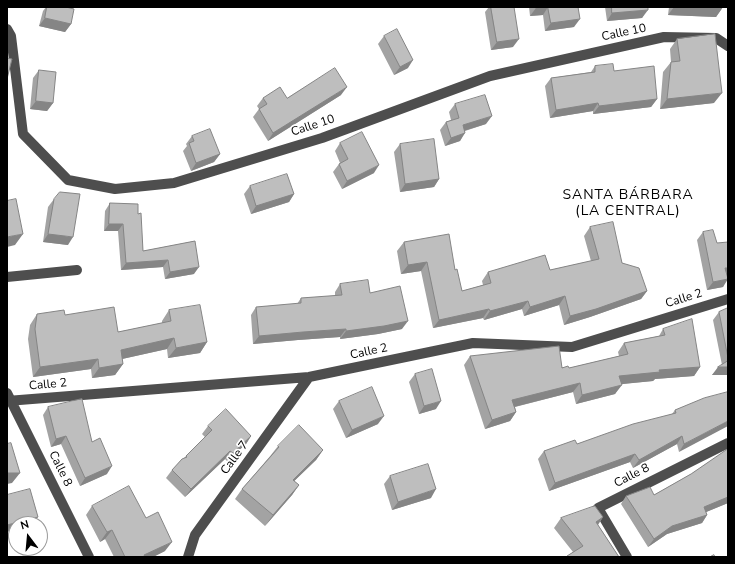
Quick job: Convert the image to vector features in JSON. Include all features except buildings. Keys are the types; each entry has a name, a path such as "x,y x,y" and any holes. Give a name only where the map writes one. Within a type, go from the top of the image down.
{"street":[{"name":"Calle 10","path":"7,28 11,36 23,134 68,180 115,189 174,183 322,138 490,76 664,38 716,38 728,46"},
{"path":"7,277 76,270"},
{"name":"Calle 2","path":"8,398 309,377 473,343 572,347 728,299"},
{"name":"Calle 7","path":"188,557 195,535 309,377"},
{"name":"Calle 8","path":"8,398 89,557"},
{"name":"Calle 8","path":"627,557 598,508 728,443"}],"district":[{"name":"SANTA BÁRBARA (LA CENTRAL)","path":"628,204"}]}
